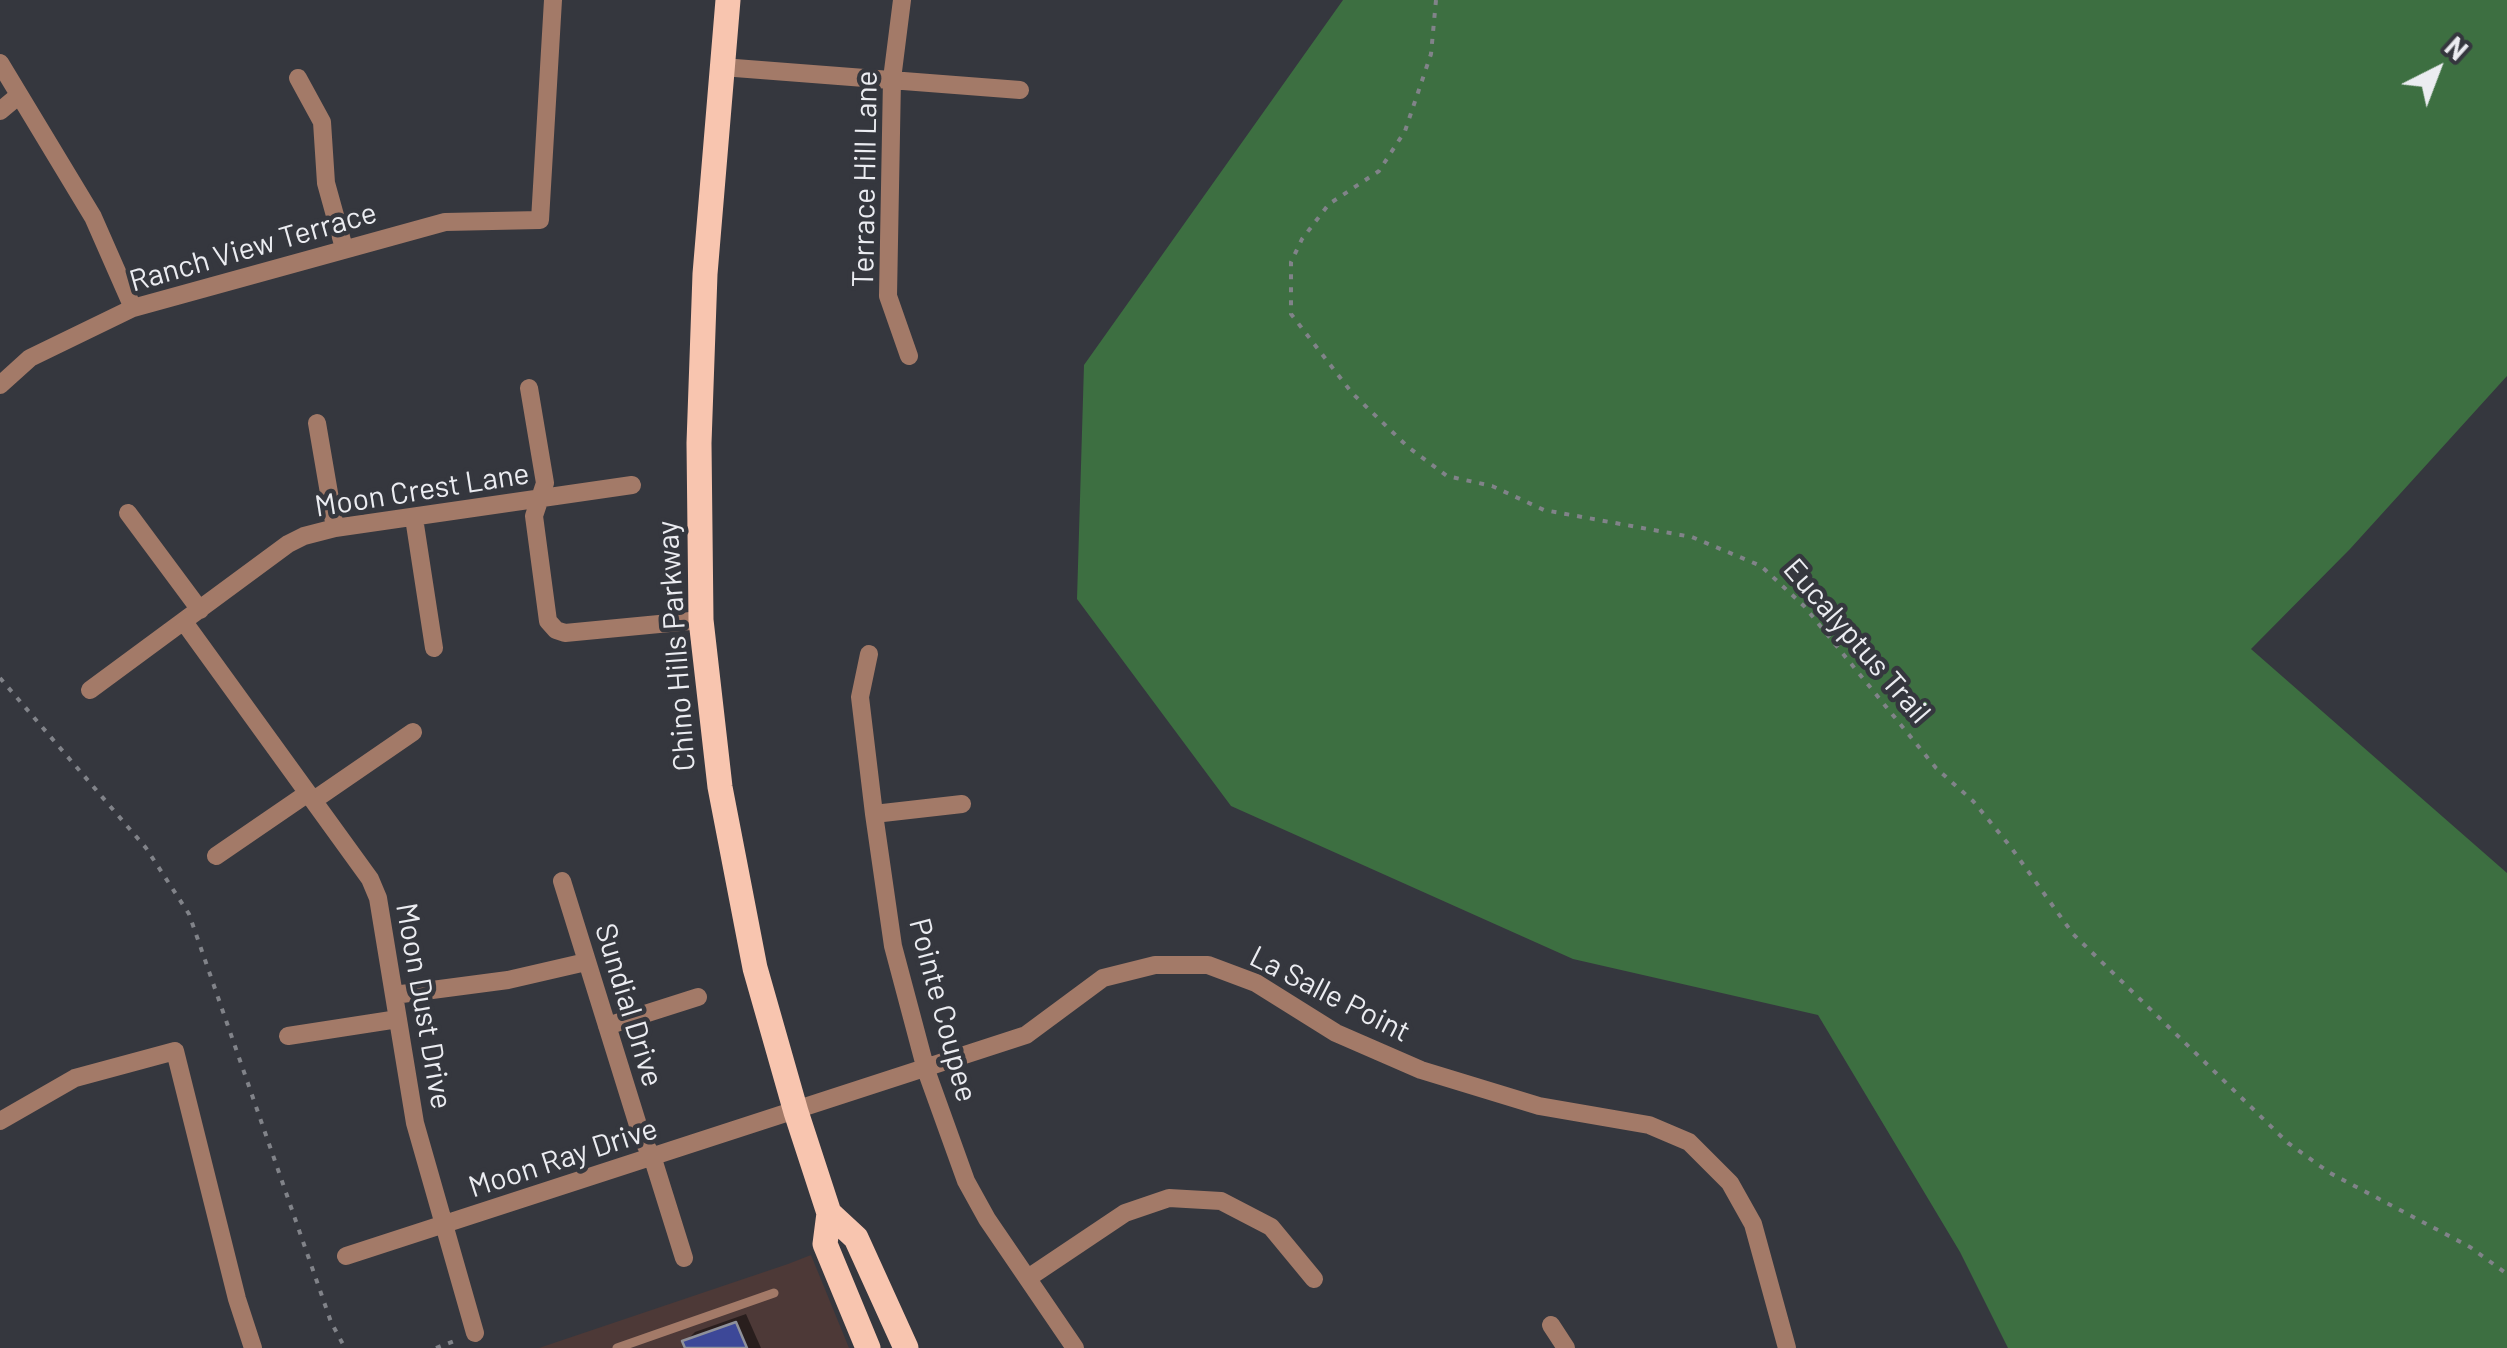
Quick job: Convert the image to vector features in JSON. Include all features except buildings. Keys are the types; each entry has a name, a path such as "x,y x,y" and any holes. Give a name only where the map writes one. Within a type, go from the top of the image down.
{"main road":[{"name":"Chino Hills Parkway","path":"728,0 701,358 701,620 720,787 746,925 796,1112 830,1213 856,1238 906,1348"},
{"name":"Chino Hills Parkway","path":"830,1213 824,1244 868,1348"}],"street":[{"name":"Ranch View Terrace","path":"0,385 30,358 133,308 446,222 540,220 553,0"},
{"name":"Terrace Hill Lane","path":"902,0 892,79 888,296 909,356"},
{"path":"0,64 93,218 133,308"},
{"path":"722,67 1020,90"},
{"path":"298,78 322,122 326,183 344,248"},
{"path":"0,111 18,96"},
{"path":"529,388 545,483 534,516 548,621 565,633 701,620"},
{"path":"317,422 334,528"},
{"name":"Moon Crest Lane","path":"90,690 304,536 334,528 632,485"},
{"path":"128,513 200,610"},
{"path":"414,518 434,648"},
{"name":"Moon Dust Drive","path":"184,622 370,879 378,898 415,1123 475,1333"},
{"name":"Pointe Coupee","path":"869,654 860,697 874,814 893,946 926,1070 966,1181 987,1219 1075,1348"},
{"path":"216,856 413,732"},
{"path":"874,814 962,804"},
{"name":"Sundial Drive","path":"562,881 642,1138 653,1159 684,1258"},
{"path":"394,995 508,980 586,962"},
{"name":"La Salle Point","path":"796,1112 1026,1035 1103,978 1155,965 1208,965 1256,983 1336,1033 1420,1070 1539,1106 1650,1125 1689,1142 1730,1183 1753,1224 1787,1348"},
{"path":"607,1026 698,996"},
{"path":"288,1036 398,1019"},
{"path":"0,1121 75,1078 175,1051 232,1280 253,1348"},
{"name":"Moon Ray Drive","path":"346,1256 796,1112"},
{"path":"1028,1278 1125,1213 1169,1198 1221,1201 1271,1227 1314,1279"},
{"path":"1551,1326 1566,1348"}],"lane":[{"path":"617,1348 774,1293"}],"path":[{"name":"Eucalyptus Trail","path":"1436,0 1431,54 1404,131 1379,171 1329,204 1302,238 1291,262 1291,314 1352,393 1408,446 1448,476 1492,486 1544,510 1692,538 1761,566 1804,606 1936,768 1973,802 2030,872 2073,934 2288,1143 2330,1173 2470,1247 2507,1274"},
{"path":"0,678 146,848 188,914 331,1322 345,1348"},
{"path":"436,1348 475,1333"}],"shaded area":[{"path":"811,1255 849,1348 539,1348 788,1264"}],"green space":[{"path":"1343,0 2507,0 2507,376 2350,549 2251,649 2507,873 2507,1348 2008,1348 1960,1252 1818,1015 1573,959 1231,806 1077,599 1084,365"}]}
